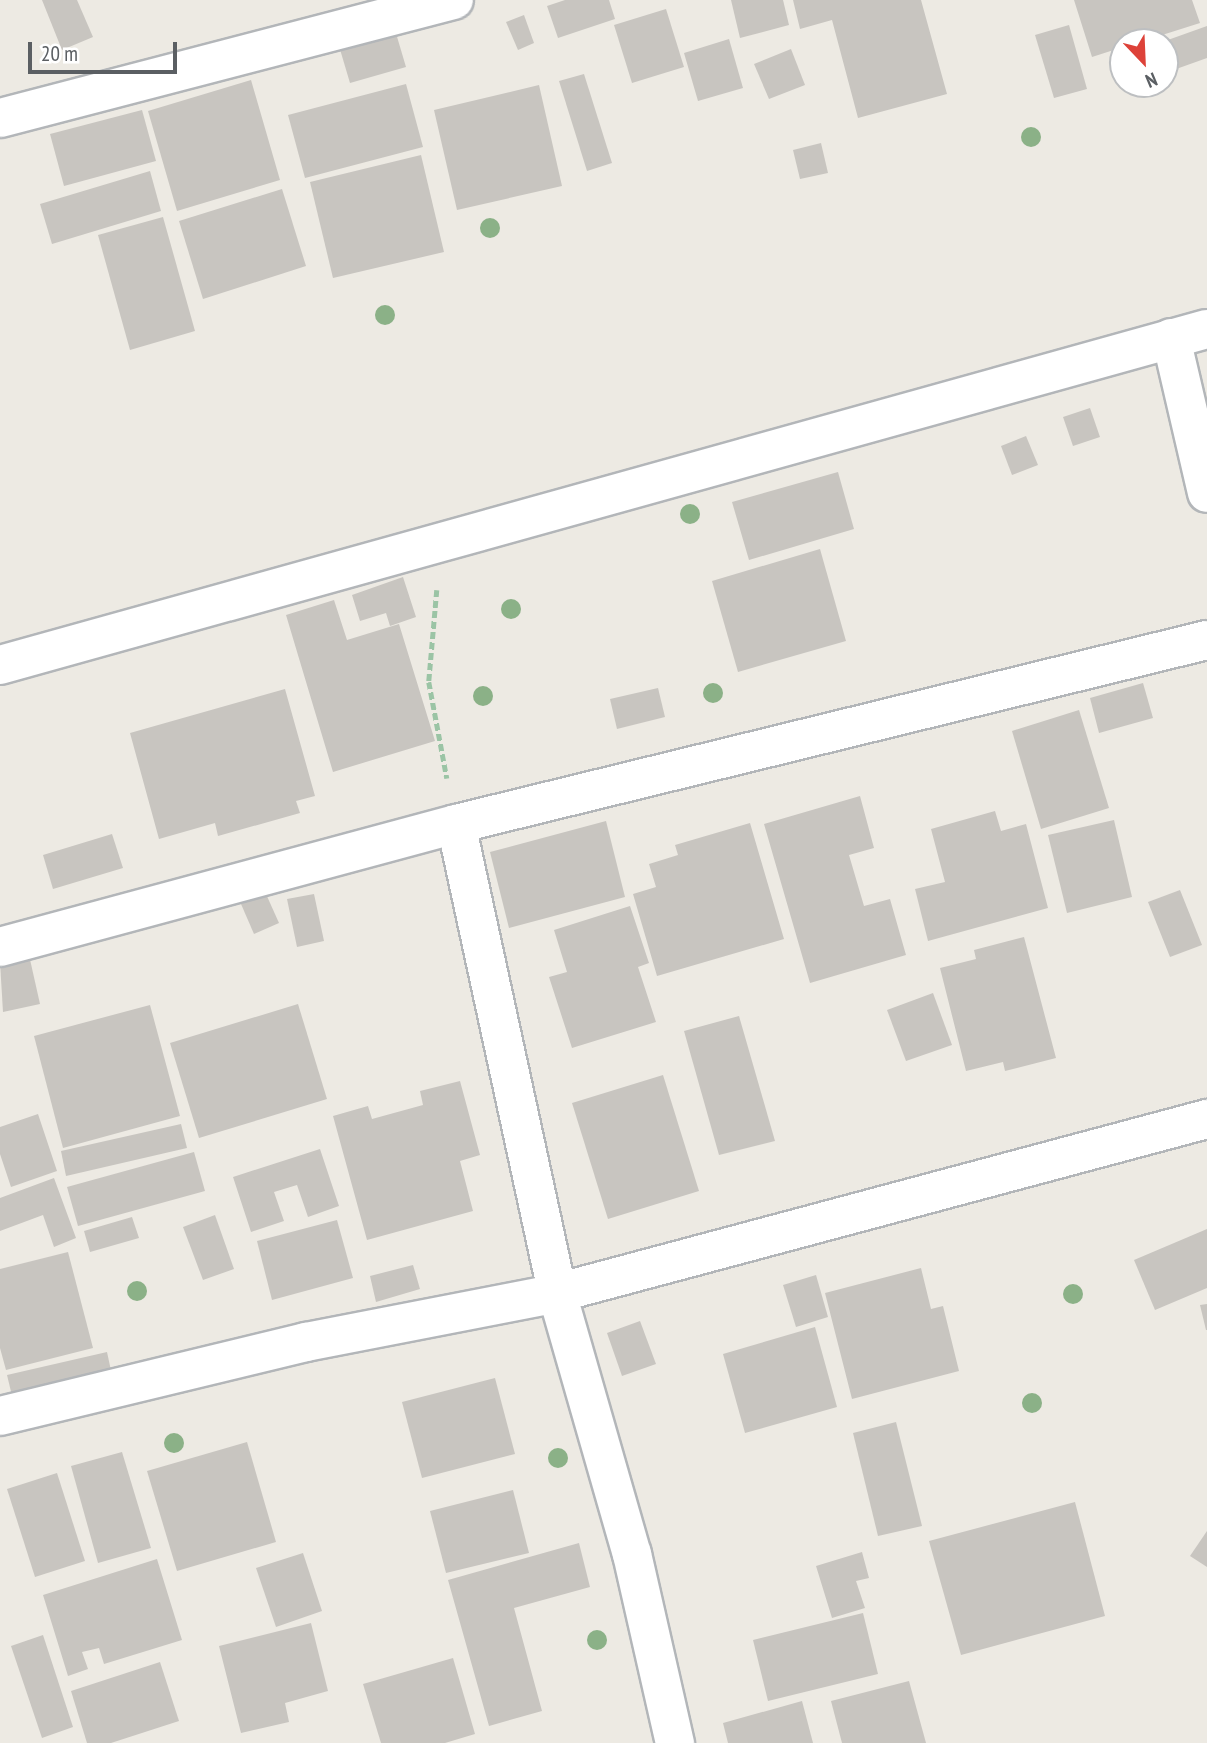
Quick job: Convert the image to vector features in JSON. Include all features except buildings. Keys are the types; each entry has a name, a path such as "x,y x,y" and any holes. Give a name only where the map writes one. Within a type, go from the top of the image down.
{"street":[{"path":"0,118 454,0"},
{"path":"0,665 1189,333 1207,493"},
{"path":"0,947 456,824 1207,640"},
{"path":"456,824 557,1293 632,1554 675,1743"},
{"path":"0,1416 306,1342 557,1293 1207,1119"}],"path":[{"path":"441,542 429,682 456,824"}]}
